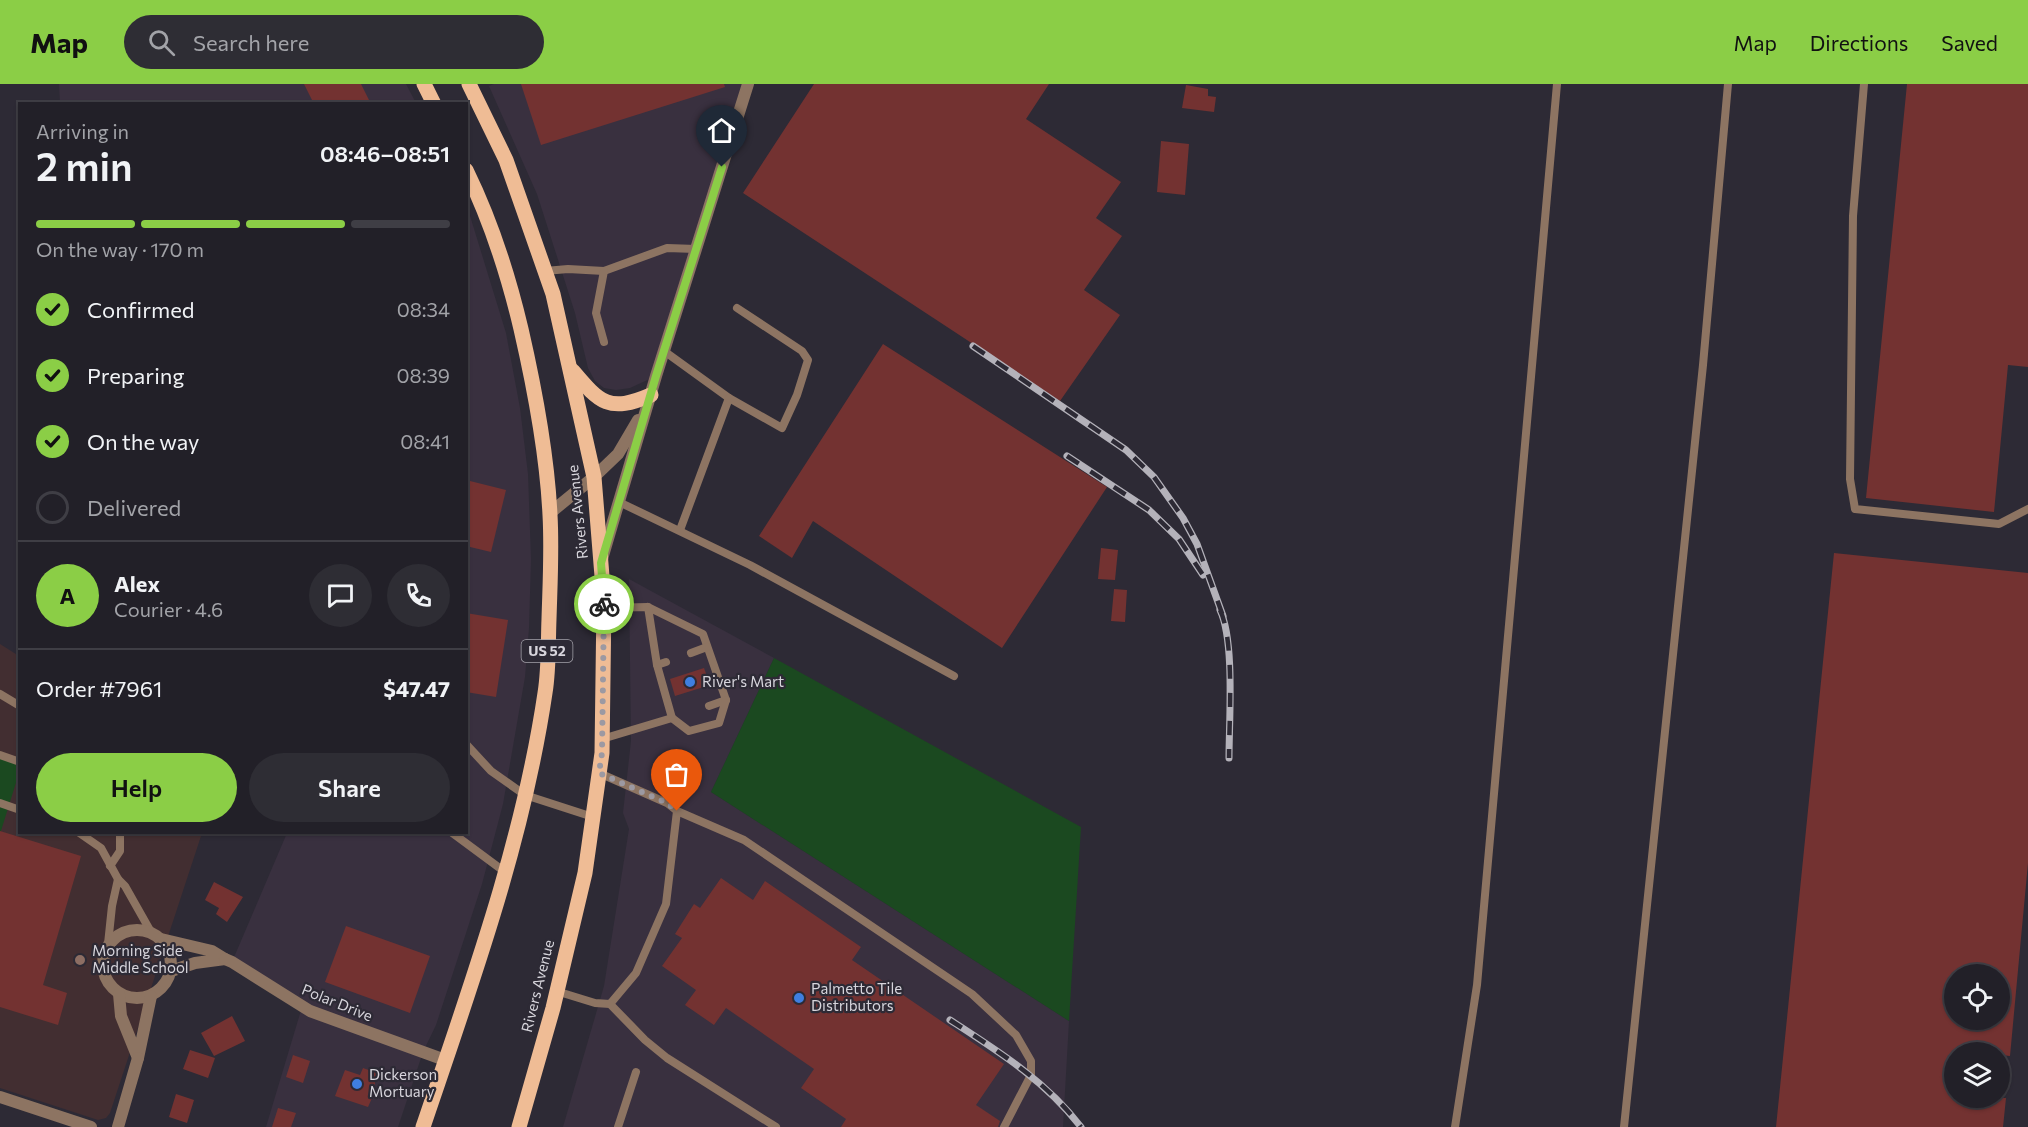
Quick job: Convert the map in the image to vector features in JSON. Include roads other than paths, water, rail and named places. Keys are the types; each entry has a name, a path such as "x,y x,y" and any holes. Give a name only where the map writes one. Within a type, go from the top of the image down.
{"main road":[{"path":"424,84 433,102"},
{"name":"Rivers Avenue","path":"469,84 506,160 553,294 594,477 604,608 602,753 585,873 556,992 519,1127"},
{"name":"Rivers Avenue","path":"423,1127 506,873 525,795 546,691 551,566 550,513 541,429 530,368 510,282 498,245 468,175"},
{"path":"571,369 602,401 618,405 651,395"}],"street":[{"path":"601,563 664,351 748,84"},
{"path":"550,513 618,454 651,395"},
{"path":"139,930 156,936 168,949 171,960 171,971 167,981 151,996 140,999 119,994 110,987 102,966 103,955 108,944 127,931 139,930"},
{"name":"Polar Drive","path":"156,936 202,948 232,962 310,1011 446,1060"},
{"path":"171,971 195,963 225,959"},
{"path":"119,994 121,1016 138,1058"},
{"path":"118,1127 138,1058 151,996"},
{"path":"0,1097 91,1127"}],"lane":[{"path":"1455,1127 1477,985 1557,84"},
{"path":"1624,1127 1703,365 1728,84"},
{"path":"1864,84 1853,216 1850,479 1855,509 1999,524 2028,508"},
{"path":"545,271 568,269 604,271 667,248 696,249"},
{"path":"604,271 596,313 604,342"},
{"path":"664,351 729,398 782,428 797,395 808,360 802,351 737,308"},
{"path":"680,530 729,398"},
{"path":"619,502 750,565 954,676"},
{"path":"604,608 648,607 703,634 726,700 719,723 689,731 672,718 657,665 648,607"},
{"path":"691,653 707,647"},
{"path":"657,665 666,662"},
{"path":"0,694 18,705"},
{"path":"709,706 726,700"},
{"path":"601,739 683,714"},
{"path":"468,746 491,771 525,795 593,817"},
{"path":"0,755 18,761"},
{"path":"599,773 744,840 972,994 1016,1035 1030,1061 1031,1076 1004,1127"},
{"path":"0,803 18,809"},
{"path":"610,1004 636,973 666,903 677,811"},
{"path":"81,834 101,848 118,879 125,886 156,936"},
{"path":"110,866 120,851 120,834"},
{"path":"454,834 506,873"},
{"path":"108,944 112,906 118,879"},
{"path":"556,992 595,1003 610,1004 645,1040 667,1058 776,1127"},
{"path":"618,1127 636,1072"}],"railway":[{"path":"973,346 1126,450 1154,477 1183,518 1197,544 1223,616"},
{"path":"1067,456 1149,510 1179,539 1203,575"},
{"path":"1220,610 1228,641 1229,758"},
{"path":"950,1020 1037,1081 1053,1095 1081,1127"}],"place":[{"name":"River's Mart","path":"690,682"},
{"name":"Morning Side Middle School","path":"80,960"},
{"name":"Palmetto Tile Distributors","path":"799,998"},
{"name":"Dickerson Mortuary","path":"357,1084"}]}
